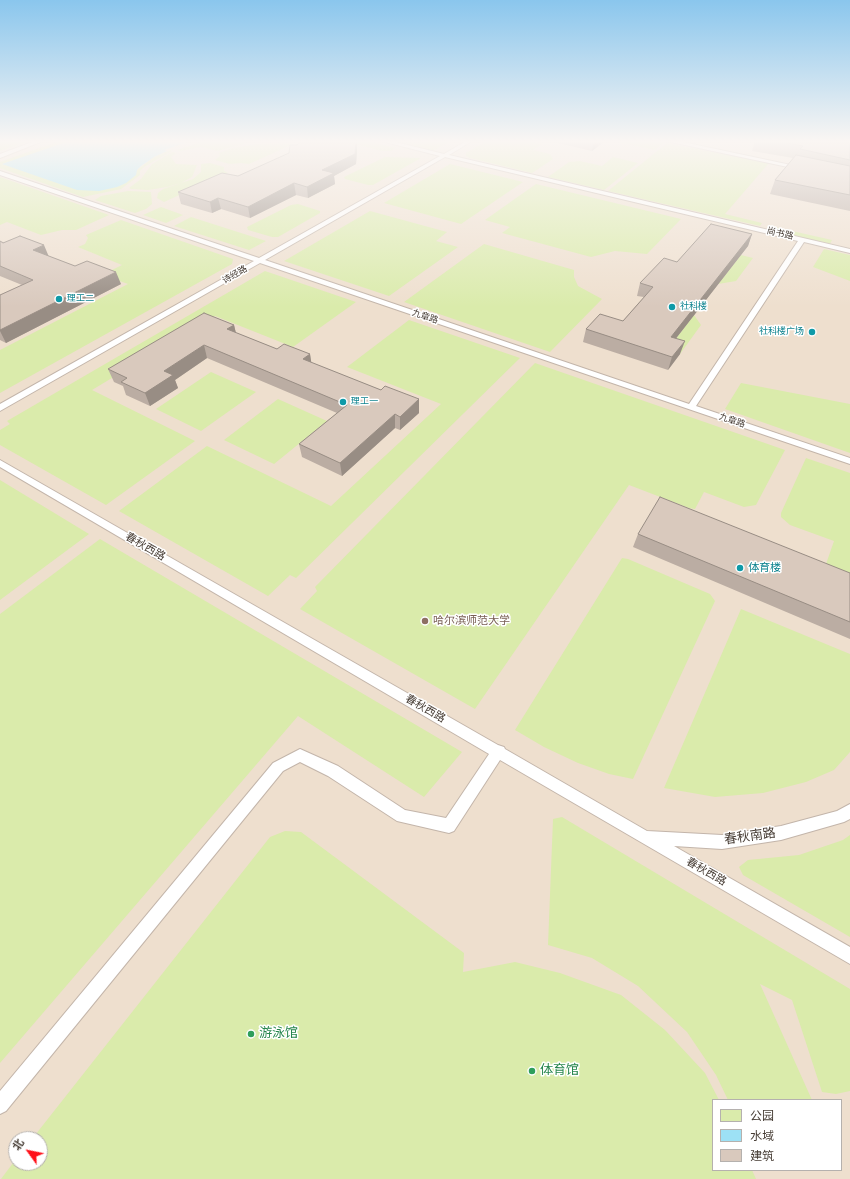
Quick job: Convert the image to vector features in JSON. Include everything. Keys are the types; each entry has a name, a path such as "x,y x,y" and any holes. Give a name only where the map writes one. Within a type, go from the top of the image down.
{"lane":[{"name":"九章路","path":"68,196 850,461"},
{"name":"诗经路","path":"0,408 374,196"},
{"name":"尚书路","path":"615,196 850,251"},
{"path":"691,407 802,240"},
{"name":"春秋西路","path":"0,463 850,956"},
{"path":"0,1105 278,767 300,755 333,771 402,816 449,826 499,752"},
{"name":"春秋南路","path":"647,837 722,842 781,833 839,817 850,811"}],"shaded area":[{"name":"哈尔滨师范大学","path":"0,196 850,196 850,1179 0,1179"}],"green space":[{"path":"0,196 55,196 109,215 76,230 62,230 41,235 7,222 0,225"},
{"path":"101,196 151,196 152,204 146,209 135,213 95,200"},
{"path":"157,196 177,196 164,202 157,198"},
{"path":"396,196 502,196 461,224 384,203"},
{"path":"519,196 586,196 681,219 647,254 615,251 591,257 502,233 510,227 485,220"},
{"path":"630,196 741,196 725,214 762,223 760,226"},
{"path":"298,204 320,211 320,213 278,237 272,237 248,230 247,227 291,205"},
{"path":"161,207 183,215 166,223 143,215"},
{"path":"370,211 447,232 436,241 458,247 389,296 284,261"},
{"path":"191,217 266,241 249,250 174,226"},
{"path":"121,220 233,259 232,264 0,393 0,350 128,284 114,279 106,273 122,265 78,247 85,244 88,238 86,235"},
{"path":"770,226 832,240 830,244 768,229"},
{"path":"484,244 574,270 574,277 578,286 602,299 550,352 404,302"},
{"path":"824,249 850,255 850,281 813,267"},
{"path":"741,255 753,258 736,281 718,284"},
{"path":"265,271 356,302 293,347 215,316 92,390 195,441 106,505 0,445 0,430 10,424 7,421"},
{"path":"694,315 701,325 680,354 667,350"},
{"path":"409,320 520,358 296,578 290,575 268,596 119,511 207,446 331,506 441,404 347,367"},
{"path":"535,363 785,450 756,505 744,507 704,492 695,509 629,485 475,709 300,609 317,591 315,587"},
{"path":"211,372 256,392 201,431 156,409"},
{"path":"741,383 850,404 850,453 725,409"},
{"path":"278,399 327,421 274,464 224,440"},
{"path":"806,458 850,473 850,574 826,564 834,541 790,525 781,517 781,513"},
{"path":"0,480 89,534 0,600"},
{"path":"100,539 462,752 424,797 298,716 0,1063 0,614"},
{"path":"622,558 628,559 710,594 715,601 633,779 609,774 578,763 544,747 515,730"},
{"path":"741,609 850,654 850,752 834,770 806,782 763,793 715,797 664,788"},
{"path":"562,817 850,989 850,1091 836,1094 822,1092 792,1000 760,984 812,1099 728,1099 716,1075 687,1032 638,986 592,958 548,945 553,819"},
{"path":"285,831 301,832 464,953 463,972 515,962 560,973 621,995 665,1030 705,1073 718,1099 712,1099 712,1171 752,1171 756,1179 1,1179 8,1170 8,1171 48,1171 48,1131 38,1131 270,837"},
{"path":"850,835 850,937 743,875 739,867 748,860 799,855 843,840"}],"building":[{"path":"191,196 269,196 248,207 218,198 210,202"},
{"name":"社科楼","path":"711,224 752,234 671,337 685,341 672,357 586,329 600,314 623,321 653,287 640,283 664,258 677,262"},
{"name":"理工二","path":"20,236 44,245 33,250 75,266 87,261 116,272 0,330 0,295 33,280 0,266 0,241 3,243"},
{"name":"理工一","path":"204,313 234,325 227,329 277,349 284,344 310,354 303,359 381,390 385,386 419,399 400,417 395,414 340,463 299,444 347,405 204,345 164,371 173,375 145,393 121,382 127,378 108,369"},
{"name":"体育楼","path":"660,497 850,573 850,622 638,534"}],"place":[{"name":"理工二","path":"59,299"},
{"name":"社科楼","path":"672,307"},
{"name":"社科楼广场","path":"812,332"},
{"name":"理工一","path":"343,402"},
{"name":"体育楼","path":"740,568"},
{"name":"哈尔滨师范大学","path":"425,621"},
{"name":"游泳馆","path":"251,1034"},
{"name":"体育馆","path":"532,1071"}]}
